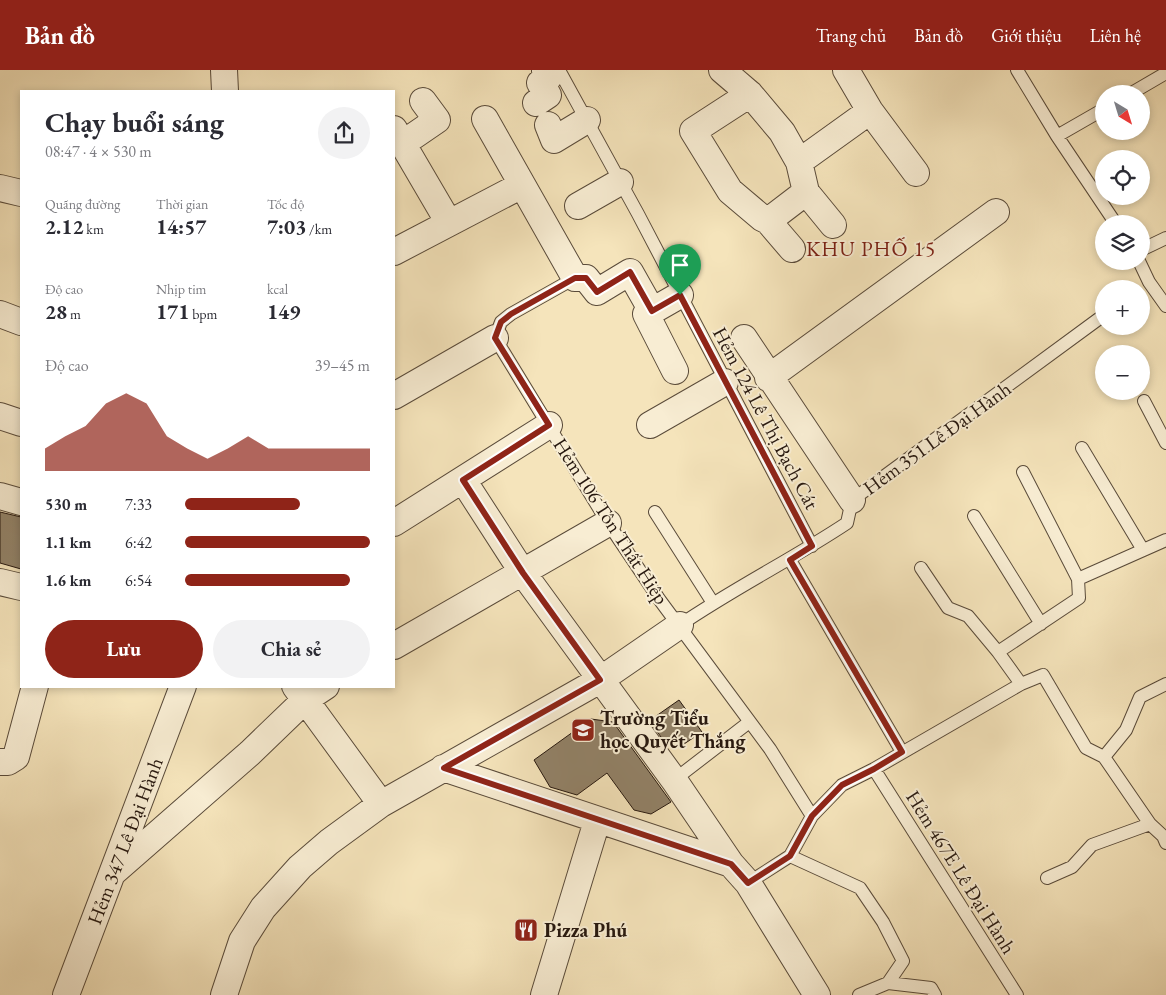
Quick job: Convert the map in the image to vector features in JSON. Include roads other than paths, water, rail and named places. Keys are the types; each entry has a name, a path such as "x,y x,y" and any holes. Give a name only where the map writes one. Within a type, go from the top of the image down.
{"street":[{"path":"224,70 225,90"},
{"path":"548,70 545,72 549,76 540,83 548,95 542,114 554,140 587,120"},
{"path":"722,70 750,94 782,132 799,162 806,192 833,225"},
{"path":"846,70 870,111 916,172"},
{"path":"750,94 692,131 730,191 768,221 792,249"},
{"path":"423,101 437,120 398,137 450,223"},
{"path":"799,162 870,111"},
{"path":"485,119 575,278 586,278 597,292 630,272 652,311"},
{"path":"578,206 620,182"},
{"path":"395,251 522,186"},
{"path":"0,188 20,193"},
{"path":"768,221 806,192"},
{"path":"768,378 996,212"},
{"path":"675,371 646,314 680,295"},
{"path":"0,314 20,322"},
{"path":"395,395 495,338"},
{"path":"744,338 768,378 852,500"},
{"path":"650,426 725,382"},
{"path":"0,416 20,423"},
{"path":"395,522 549,425"},
{"path":"463,480 523,573 740,874 817,995"},
{"path":"0,496 20,502"},
{"path":"395,645 608,523"},
{"path":"0,582 20,587"},
{"name":"Hẻm 351 Lê Đại Hành","path":"224,995 242,941 263,908 287,880 315,854 381,804 600,680 680,625"},
{"path":"0,762 8,762 16,757 34,688"},
{"name":"Hẻm 347 Lê Đại Hành","path":"66,995 182,688"},
{"path":"112,873 250,753 309,691 381,804"},
{"path":"444,768 597,821 740,874"},
{"path":"544,995 597,821"}],"lane":[{"name":"Hẻm 124 Lê Thị Bạch Cát","path":"559,70 812,546"},
{"path":"1017,70 1057,136 1110,215"},
{"path":"1144,85 1166,71"},
{"path":"1057,136 1095,114"},
{"path":"1150,246 1166,238"},
{"path":"495,338 501,322 511,314 575,278"},
{"path":"1150,291 1166,306"},
{"name":"Hẻm 351 Lê Đại Hành","path":"680,625 713,602 790,560 847,523 852,500 1095,322"},
{"name":"Hẻm 106 Tôn Thất Hiệp","path":"495,338 608,523 659,599 680,625 748,723 770,750 812,816"},
{"path":"1144,401 1166,443"},
{"path":"1082,448 1143,550"},
{"path":"998,652 1079,598 1078,579 1023,472"},
{"path":"655,512 713,602"},
{"path":"974,516 1041,624"},
{"path":"1078,579 1166,540"},
{"path":"790,560 902,752"},
{"path":"921,568 948,608 968,616 998,652 1021,684"},
{"path":"740,874 790,856 812,816 842,785 874,769 1021,684 1043,675 1086,748 1104,756 1150,824 1163,836 1166,843"},
{"path":"1104,756 1126,730 1140,697 1166,684"},
{"path":"674,780 748,723"},
{"name":"Hẻm 467E Lê Đại Hành","path":"874,769 1017,995"},
{"path":"1047,878 1072,867 1092,845 1150,824"},
{"path":"790,856 860,888 883,922 903,961 888,982 859,995"},
{"path":"888,982 931,988 935,995"}],"place":[{"name":"Trường Tiểu học Quyết Thắng","path":"583,730"},
{"name":"Pizza Phú","path":"526,930"}],"district":[{"name":"KHU PHỐ 15","path":"871,249"}]}
